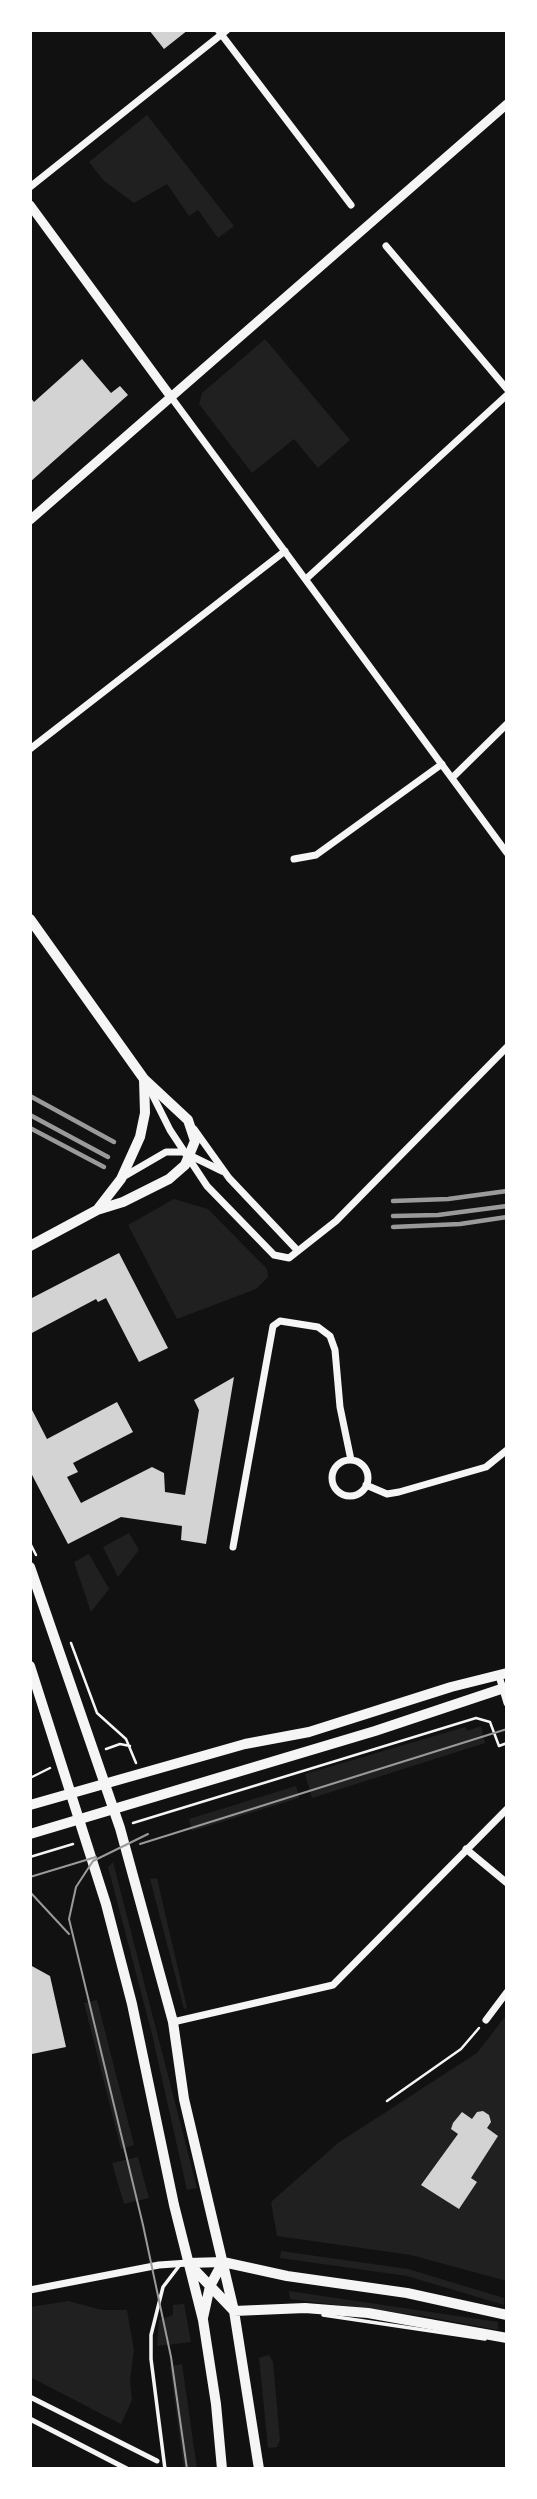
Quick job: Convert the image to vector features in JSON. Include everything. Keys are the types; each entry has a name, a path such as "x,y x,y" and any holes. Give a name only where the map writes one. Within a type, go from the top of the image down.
{"main road":[{"path":"30,919 144,1079 188,1120 195,1141 180,1170 156,1187 97,1210 30,1246"},
{"path":"97,1210 121,1179 143,1128 144,1079"},
{"path":"34,1563 104,1786 120,1828 173,2022 184,2099 234,2311 260,2469"},
{"path":"30,1666 86,1839 132,2004 184,2264 202,2320 216,2404 222,2469"},
{"path":"30,1805 104,1786 196,1757 309,1732 452,1687 503,1675"},
{"path":"30,1834 114,1811 505,1688"},
{"path":"184,2264 223,2262 287,2276 407,2293 507,2315"},
{"path":"202,2320 210,2286 223,2262"},
{"path":"184,2264 234,2311 305,2308 368,2313 506,2338"}],"street":[{"path":"30,187 222,31 351,205"},
{"path":"30,520 507,104"},
{"path":"30,205 507,853"},
{"path":"386,246 507,389"},
{"path":"306,579 507,395"},
{"path":"30,749 285,551"},
{"path":"452,778 507,724"},
{"path":"294,859 317,855 442,764"},
{"path":"144,1079 207,1186 274,1255 289,1258 336,1221 507,1047"},
{"path":"188,1120 223,1171 298,1251"},
{"path":"121,1179 155,1156 188,1156 223,1171"},
{"path":"233,1546 273,1326 280,1321 318,1327 330,1336 335,1350 340,1407 351,1460"},
{"path":"366,1485 387,1494 454,1478 486,1467 507,1450"},
{"path":"351,1460 358,1462 366,1470 366,1485 354,1496 342,1495 334,1487 333,1470 341,1462 351,1460"},
{"path":"503,1675 507,1703"},
{"path":"173,2022 333,1985 507,1808"},
{"path":"467,1849 507,1883"},
{"path":"486,2020 507,1992"},
{"path":"30,2290 159,2265 184,2264"},
{"path":"30,2397 157,2461"},
{"path":"30,2419 127,2469"}],"lane":[{"path":"165,2469 151,2359 151,2335 163,2287 184,2264"}],"path":[{"path":"30,1543 34,1563"},
{"path":"68,1633 97,1713 130,1746"},
{"path":"120,1828 152,1815 298,1771 345,1760 476,1718 491,1722 499,1746 507,1743"},
{"path":"30,1778 36,1772"},
{"path":"30,1857 86,1839"},
{"path":"387,2101 461,2049 486,2020"}],"shaded area":[{"path":"147,115 234,226 218,238 198,210 189,216 167,184 134,203 104,181 89,162"},
{"path":"265,339 350,440 318,468 294,439 252,473 199,404 202,393"},
{"path":"174,1199 208,1209 267,1269 268,1277 256,1289 177,1319 128,1225"},
{"path":"129,1533 139,1550 118,1577 103,1547"},
{"path":"89,1554 109,1589 91,1612 74,1562"},
{"path":"481,1726 485,1743 312,1798 305,1774 465,1727 467,1731"},
{"path":"296,1786 299,1798 192,1831 189,1819"},
{"path":"113,1862 197,2188 187,2190 152,2034 108,1867"},
{"path":"157,1878 187,2008 184,2009 150,1879"},
{"path":"97,2000 134,2145 121,2149 84,2003"},
{"path":"507,2014 507,2281 411,2255 277,2236 271,2202 338,2143 477,2053"},
{"path":"138,2157 149,2198 124,2204 112,2163"},
{"path":"281,2251 408,2269 504,2298 504,2305 407,2276 280,2258"},
{"path":"289,2291 498,2322 498,2330 423,2316 290,2299"},
{"path":"68,2301 102,2310 127,2310 134,2350 130,2380 132,2400 121,2424 30,2377 30,2307"},
{"path":"184,2304 191,2342 157,2346 159,2320 173,2315 173,2305"},
{"path":"269,2355 273,2362 280,2440 277,2447 268,2448 259,2358"},
{"path":"182,2364 197,2469 184,2469 170,2366"}],"building":[{"path":"149,30 188,30 164,49"},
{"path":"82,359 111,393 120,386 128,395 30,482 30,397 34,402"},
{"path":"119,1253 168,1348 139,1362 106,1298 98,1302 96,1299 30,1334 30,1299"},
{"path":"234,1377 206,1544 181,1540 182,1526 121,1517 68,1544 30,1471 30,1406 47,1439 117,1402 133,1432 73,1463 78,1472 67,1477 81,1503 152,1467 164,1473 165,1492 185,1495 199,1410 194,1400"},
{"path":"30,1965 50,1976 66,2047 32,2054"},
{"path":"483,2111 489,2115 491,2122 487,2128 498,2136 471,2178 477,2182 459,2209 421,2185 458,2134 451,2129 462,2112 472,2119 477,2112"}],"tram line":[{"path":"140,1844 507,1729"},
{"path":"148,1834 93,1861 76,1887 69,1919 143,2225 171,2357 187,2469"},
{"path":"30,1877 96,1857"},
{"path":"30,1892 69,1934"}],"railway":[{"path":"30,1096 114,1142"},
{"path":"30,1115 108,1157"},
{"path":"30,1128 104,1167"},
{"path":"393,1201 448,1199 507,1191"},
{"path":"393,1216 438,1215 507,1206"},
{"path":"393,1227 460,1224 507,1217"}]}
